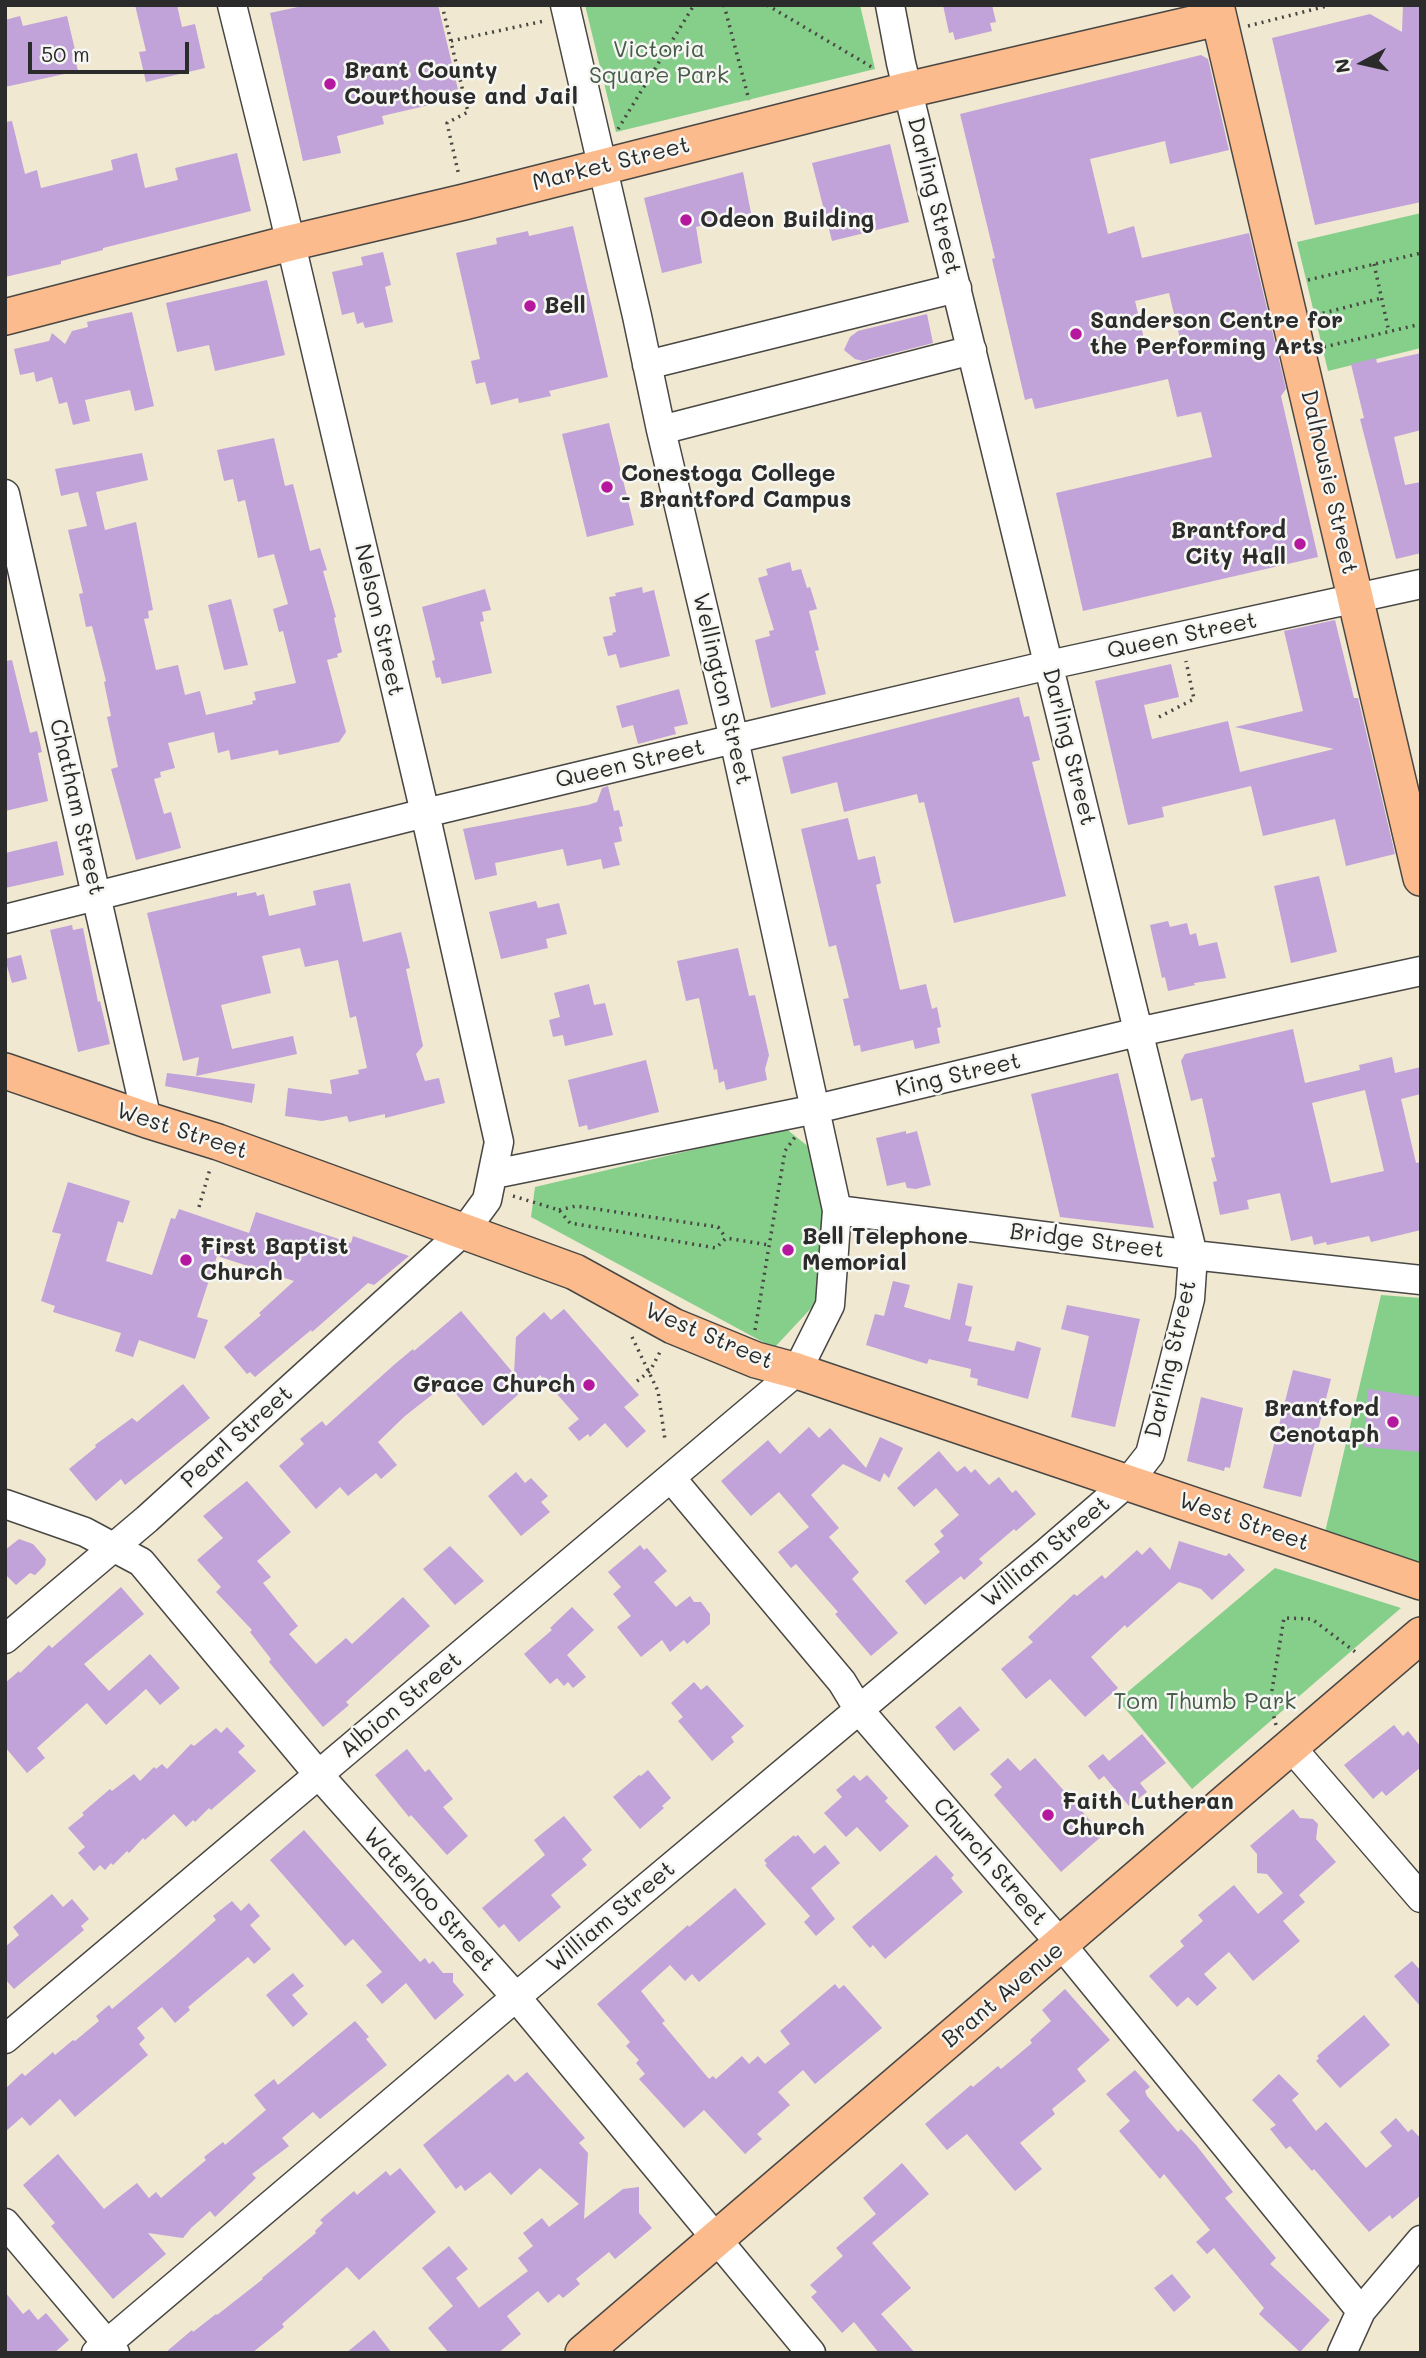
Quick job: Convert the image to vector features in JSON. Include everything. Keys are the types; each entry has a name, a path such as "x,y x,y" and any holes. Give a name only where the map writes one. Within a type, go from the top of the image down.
{"main road":[{"name":"Market Street","path":"5,317 290,243 907,90 1219,19"},
{"name":"Dalhousie Street","path":"1219,19 1421,878"},
{"name":"West Street","path":"5,1071 218,1142 575,1272 673,1326 756,1360 797,1371 1421,1582"},
{"name":"Brant Avenue","path":"583,2353 1421,1635"}],"street":[{"name":"Nelson Street","path":"232,5 425,813 499,1142 487,1200 465,1230"},
{"name":"Darling Street","path":"890,5 907,90 1193,1255 1190,1299 1150,1454 1128,1482"},
{"name":"Wellington Street","path":"567,10 661,430 734,739 837,1210 830,1305 797,1371"},
{"path":"647,365 957,288"},
{"path":"661,430 972,350"},
{"name":"Chatham Street","path":"5,495 147,1120"},
{"name":"Queen Street","path":"5,919 425,813 734,739 1049,665 1421,584"},
{"name":"King Street","path":"492,1181 816,1109 1138,1032 1421,971"},
{"name":"Bridge Street","path":"837,1210 1193,1255 1421,1280"},
{"name":"Pearl Street","path":"5,1639 157,1510 465,1230"},
{"name":"Albion Street","path":"5,2039 797,1371"},
{"name":"Church Street","path":"671,1478 842,1682 859,1710 1061,1944 1361,2311"},
{"name":"William Street","path":"106,2349 516,1997 1128,1482"},
{"name":"Waterloo Street","path":"5,1504 85,1532 141,1563 318,1774 516,1997 811,2353"},
{"path":"1290,1746 1421,1898"},
{"path":"5,2223 106,2349"},
{"path":"1342,2353 1361,2311 1421,2240"}],"path":[{"path":"442,5 468,112 447,123 464,202"},
{"path":"616,133 694,5"},
{"path":"723,5 749,100"},
{"path":"767,5 875,69"},
{"path":"1219,19 1331,5"},
{"path":"450,41 567,10"},
{"path":"1282,286 1421,253"},
{"path":"1374,264 1389,332"},
{"path":"1294,337 1382,298"},
{"path":"1294,337 1389,332 1421,324"},
{"path":"1159,717 1194,699 1180,636"},
{"path":"756,1360 754,1338 785,1152 816,1109"},
{"path":"199,1207 218,1142"},
{"path":"492,1181 559,1210 570,1223 716,1248 726,1238"},
{"path":"559,1210 576,1206 718,1227 726,1238 769,1245"},
{"path":"609,1292 650,1371 660,1399 665,1440"},
{"path":"637,1381 650,1371 673,1326"},
{"path":"1290,1746 1275,1723 1270,1702 1284,1618 1312,1619 1379,1671"}],"green space":[{"name":"Victoria Square Park","path":"585,5 860,5 875,69 616,132"},
{"path":"1421,213 1421,348 1328,371 1297,242"},
{"path":"785,1128 819,1155 827,1214 816,1303 774,1348 531,1217 535,1187"},
{"path":"1381,1295 1421,1298 1421,1563 1325,1532"},
{"name":"Tom Thumb Park","path":"1275,1568 1401,1608 1192,1789 1118,1700"}],"building":[{"path":"135,5 177,5 182,27 195,24 205,68 146,82 139,52 146,51"},
{"name":"Brant County Courthouse and Jail","path":"307,5 438,5 460,98 382,116 384,124 337,136 341,153 303,161 270,13"},
{"path":"943,5 992,5 996,22 990,23 992,31 955,40 953,32 949,33"},
{"path":"1403,5 1421,5 1421,202 1315,225 1272,38 1370,14 1402,32"},
{"path":"20,16 23,26 67,16 78,71 5,87 5,20"},
{"path":"1201,55 1208,59 1229,150 1170,164 1165,141 1090,159 1108,234 1134,226 1142,258 1249,233 1286,389 1281,396 1318,557 1083,611 1056,493 1212,457 1201,412 1177,417 1168,379 1035,409 1032,398 1025,400 992,259 995,258 960,114","holes":["1169,293 1180,339 1146,347 1135,301"]},
{"path":"12,121 25,174 37,170 41,188 113,170 111,160 137,153 145,188 178,180 175,168 237,153 251,211 103,248 61,261 61,264 5,277 5,122"},
{"path":"890,144 909,222 832,241 812,163"},
{"name":"Odeon Building","path":"743,172 751,213 696,227 702,263 662,273 644,198"},
{"name":"Bell","path":"573,226 608,377 549,391 551,396 519,403 518,398 491,405 485,382 476,384 471,361 480,359 456,253 497,244 496,238 528,231 529,236"},
{"path":"383,252 391,285 385,287 393,322 365,328 363,322 357,324 354,312 342,315 332,272 363,265 361,257"},
{"path":"267,280 285,355 215,371 209,345 177,352 166,303"},
{"path":"132,312 154,406 135,411 130,390 85,400 90,421 73,425 67,402 59,404 52,377 36,382 34,372 20,375 14,349 49,341 52,333 65,344 72,331 88,327 87,322"},
{"path":"927,314 933,343 863,361 855,359 844,350 850,337 858,331"},
{"path":"1421,353 1421,430 1394,437 1405,485 1421,482 1421,553 1396,559 1360,419 1364,418 1351,364 1376,358 1377,363"},
{"path":"609,423 634,525 587,537 562,434"},
{"path":"274,438 285,486 293,484 310,551 320,548 327,570 323,571 336,617 334,618 342,652 337,654 338,657 327,660 346,732 339,742 279,755 278,750 231,760 229,750 218,753 214,732 168,743 175,768 160,772 161,777 154,779 164,814 171,812 181,848 136,860 111,769 118,767 107,717 111,716 104,682 106,681 92,626 86,627 79,594 83,593 68,530 87,526 78,492 61,496 55,469 142,453 148,480 96,492 105,530 136,522 153,610 148,611 149,618 144,619 156,670 178,665 185,695 200,691 206,715 253,704 252,701 256,700 254,692 296,683 283,631 279,632 273,609 288,604 274,554 258,558 245,500 238,502 233,479 224,481 217,450"},
{"path":"790,562 792,571 801,569 817,609 809,611 819,650 815,651 826,694 771,708 755,640 770,636 769,631 774,630 758,578 768,575 766,569"},
{"path":"642,587 643,593 654,590 670,656 620,668 616,654 608,656 603,637 616,632 609,597"},
{"path":"485,589 491,610 482,612 484,621 480,622 492,673 442,684 440,677 436,678 432,661 435,660 422,607"},
{"path":"231,599 248,665 224,670 208,605"},
{"path":"1335,620 1354,698 1358,698 1395,854 1346,866 1335,819 1263,836 1251,786 1162,807 1164,817 1128,825 1095,681 1171,664 1179,697 1144,705 1152,739 1228,721 1240,772 1334,749 1235,727 1303,711 1284,631"},
{"path":"12,660 30,733 37,731 42,752 38,753 48,801 5,811 5,661"},
{"path":"679,689 688,724 674,727 676,734 638,744 633,725 622,728 616,706"},
{"path":"1019,697 1024,717 1029,716 1040,760 1032,762 1066,896 954,923 924,802 919,803 917,794 844,812 837,782 791,794 782,757"},
{"path":"608,786 614,811 619,810 623,826 619,827 622,841 614,843 620,865 603,869 601,859 567,866 563,849 495,863 497,875 475,880 463,829 588,805 597,802 602,788"},
{"path":"848,818 858,860 875,856 881,883 876,885 900,990 926,984 932,1009 937,1007 941,1027 937,1028 940,1043 915,1049 913,1040 861,1052 860,1045 854,1046 843,999 849,998 836,945 829,947 801,829"},
{"path":"57,841 64,875 5,888 5,853"},
{"path":"1319,876 1337,952 1291,963 1274,886"},
{"path":"350,883 363,942 401,932 410,968 406,969 423,1046 416,1054 425,1081 439,1078 445,1103 385,1118 385,1114 349,1122 347,1116 322,1121 285,1116 288,1088 332,1094 330,1080 359,1074 358,1070 367,1068 356,1016 350,1018 338,960 305,967 300,948 262,956 271,993 221,1005 232,1049 293,1036 297,1054 196,1076 199,1057 183,1061 147,913 237,892 237,896 256,892 257,896 264,894 269,916 316,905 313,891"},
{"path":"536,901 538,908 559,903 567,934 546,939 548,948 501,959 489,912"},
{"path":"1168,921 1170,927 1187,923 1190,935 1196,933 1199,946 1217,942 1226,978 1194,983 1195,985 1168,991 1165,977 1162,978 1150,925"},
{"path":"72,925 73,930 83,928 98,1002 100,1001 110,1044 78,1052 50,930"},
{"path":"738,948 749,996 755,995 769,1055 765,1069 767,1080 726,1090 724,1081 719,1083 717,1069 714,1070 699,998 686,1001 677,961"},
{"path":"21,955 27,979 12,983 5,959"},
{"path":"589,984 594,1005 605,1003 613,1035 565,1046 563,1035 553,1037 549,1020 560,1017 554,993"},
{"path":"1293,1029 1305,1083 1360,1070 1359,1065 1392,1057 1395,1073 1421,1067 1421,1094 1401,1099 1416,1163 1421,1162 1421,1230 1371,1242 1369,1236 1327,1245 1326,1242 1314,1245 1312,1236 1291,1241 1280,1193 1247,1200 1249,1209 1220,1215 1213,1182 1217,1181 1211,1158 1215,1157 1202,1098 1191,1101 1181,1061 1185,1054","holes":["1365,1090 1384,1171 1331,1183 1312,1103"]},
{"path":"646,1060 659,1112 588,1130 587,1125 579,1127 568,1080"},
{"path":"167,1073 255,1084 252,1103 165,1086"},
{"path":"1118,1073 1154,1228 1060,1217 1031,1094"},
{"path":"906,1131 906,1134 917,1131 931,1185 916,1189 907,1188 905,1182 887,1186 876,1138"},
{"path":"68,1182 130,1201 123,1223 118,1221 106,1261 152,1275 171,1218 175,1219 179,1209 249,1233 256,1212 351,1243 353,1236 409,1256 374,1285 368,1283 255,1377 250,1372 247,1374 224,1347 294,1281 217,1256 197,1317 208,1320 195,1359 139,1340 133,1357 115,1351 121,1333 53,1312 55,1306 41,1301 61,1234 52,1232"},
{"path":"893,1281 910,1285 904,1307 950,1320 958,1283 973,1286 965,1325 972,1327 968,1341 1014,1351 1017,1341 1041,1348 1028,1399 977,1385 978,1379 970,1377 971,1369 929,1359 927,1364 866,1345 875,1314 884,1316"},
{"path":"1067,1305 1140,1319 1115,1427 1071,1417 1089,1336 1061,1329"},
{"path":"564,1309 639,1395 624,1407 646,1431 627,1448 605,1423 590,1437 588,1434 579,1441 568,1428 579,1419 540,1375 483,1426 447,1383 405,1416 378,1442 397,1465 381,1479 376,1473 348,1496 340,1487 316,1509 279,1466 304,1444 300,1439 322,1421 326,1426 395,1364 461,1311 514,1374 516,1337 544,1312 551,1320"},
{"path":"1293,1370 1331,1379 1301,1497 1263,1488"},
{"path":"183,1384 210,1418 125,1485 121,1479 96,1501 69,1469 96,1447 95,1445 132,1418 137,1422"},
{"name":"Brantford Cenotaph","path":"1368,1389 1421,1397 1421,1452 1363,1447"},
{"path":"1201,1397 1243,1408 1230,1468 1225,1467 1224,1471 1187,1461"},
{"path":"809,1427 819,1438 830,1428 866,1468 880,1437 903,1448 889,1478 884,1473 880,1482 843,1464 811,1495 839,1528 829,1537 859,1572 852,1579 898,1633 871,1656 835,1614 838,1612 796,1564 791,1568 778,1552 809,1527 779,1492 751,1516 721,1481 768,1440 780,1454"},
{"path":"939,1451 957,1472 965,1466 971,1473 975,1469 989,1485 999,1477 1012,1493 1016,1490 1036,1514 979,1559 983,1563 964,1580 961,1576 925,1605 905,1581 940,1552 934,1544 944,1536 940,1531 959,1515 936,1488 914,1507 897,1488"},
{"path":"516,1472 525,1483 531,1478 548,1496 541,1502 550,1512 521,1536 488,1496"},
{"path":"247,1481 291,1532 257,1561 271,1577 263,1583 298,1626 289,1634 316,1664 346,1638 352,1644 403,1597 430,1626 346,1702 349,1705 323,1727 269,1662 271,1659 250,1632 252,1630 216,1592 221,1587 197,1560 223,1538 203,1516"},
{"path":"19,1539 33,1544 46,1559 45,1565 35,1575 30,1573 16,1585 5,1574 5,1550"},
{"path":"1179,1541 1226,1556 1229,1553 1245,1570 1212,1600 1201,1589 1179,1582 1127,1628 1125,1625 1091,1657 1118,1688 1085,1717 1050,1679 1026,1699 1001,1669 1033,1642 1028,1637 1074,1594 1077,1596 1102,1575 1105,1579 1137,1550 1142,1555 1150,1547 1170,1570"},
{"path":"640,1545 644,1550 647,1548 667,1571 654,1582 676,1607 690,1596 694,1602 701,1602 710,1614 710,1624 687,1644 684,1640 670,1652 662,1640 641,1657 617,1627 631,1616 613,1594 621,1587 608,1572"},
{"path":"450,1546 484,1581 455,1605 423,1569"},
{"path":"121,1587 144,1614 84,1664 109,1691 150,1654 180,1688 160,1705 146,1689 106,1725 87,1703 37,1748 45,1758 27,1773 5,1747 5,1683 19,1671 20,1673 49,1645 52,1648"},
{"path":"572,1607 594,1630 567,1655 586,1677 573,1688 568,1682 564,1686 557,1678 550,1684 524,1654 552,1630 550,1628"},
{"path":"694,1682 701,1690 707,1685 744,1726 731,1737 734,1742 712,1761 678,1721 683,1717 671,1703"},
{"path":"960,1706 980,1730 954,1751 935,1727"},
{"path":"1394,1725 1403,1736 1408,1731 1421,1747 1421,1767 1386,1796 1382,1791 1373,1799 1344,1765"},
{"path":"227,1727 245,1746 238,1752 256,1771 195,1822 193,1820 186,1827 174,1814 113,1865 111,1863 105,1870 100,1865 94,1871 78,1853 85,1847 68,1828 110,1789 112,1791 134,1774 140,1781 154,1767 156,1769 162,1764 167,1769 191,1744 194,1746 216,1728 221,1733"},
{"path":"1142,1734 1166,1763 1140,1783 1147,1792 1129,1806 1104,1776 1099,1780 1088,1766 1103,1754 1109,1761"},
{"path":"407,1749 425,1772 429,1769 453,1799 443,1807 468,1836 447,1855 411,1815 409,1817 375,1775"},
{"name":"Faith Lutheran Church","path":"1008,1758 1020,1771 1035,1758 1103,1835 1061,1872 994,1795 1002,1787 990,1774"},
{"path":"648,1770 671,1798 662,1806 664,1808 640,1829 613,1797"},
{"path":"854,1775 860,1781 867,1775 888,1798 885,1801 909,1826 880,1852 857,1827 846,1837 824,1813 842,1797 836,1790"},
{"path":"1293,1809 1300,1818 1313,1819 1318,1824 1316,1839 1336,1862 1299,1895 1305,1902 1283,1921 1300,1941 1253,1981 1229,1952 1204,1974 1217,1988 1197,2006 1188,1997 1177,2007 1149,1976 1184,1946 1180,1941 1203,1921 1198,1915 1234,1885 1258,1914 1283,1893 1267,1874 1257,1873 1257,1854 1250,1846"},
{"path":"564,1816 592,1850 582,1859 587,1865 551,1895 561,1907 519,1942 504,1924 499,1928 482,1908 545,1855 534,1840"},
{"path":"304,1830 420,1962 425,1958 429,1964 433,1961 443,1973 453,1973 453,1982 464,1995 435,2020 406,1983 382,2004 366,1985 382,1972 353,1939 345,1946 270,1860"},
{"path":"794,1835 798,1835 814,1854 825,1845 840,1863 811,1888 835,1919 816,1936 804,1922 810,1916 765,1865 767,1864 764,1860"},
{"path":"936,1855 954,1875 951,1878 963,1892 885,1959 873,1945 870,1948 852,1927"},
{"path":"735,1888 766,1924 699,1982 692,1974 685,1981 670,1965 641,1991 665,2021 662,2023 709,2079 713,2076 716,2079 742,2056 749,2064 758,2056 765,2064 790,2044 780,2031 835,1984 839,1989 844,1985 882,2028 815,2084 803,2070 778,2092 790,2105 757,2134 762,2139 745,2154 704,2110 684,2128 639,2079 645,2074 636,2063 639,2060 626,2046 630,2042 597,2004"},
{"path":"52,1894 63,1907 72,1899 89,1919 81,1926 84,1930 14,1989 5,1979 5,1947 19,1935 13,1927"},
{"path":"232,1901 241,1911 249,1903 260,1916 250,1925 271,1949 254,1964 248,1957 188,2007 190,2010 175,2023 162,2007 137,2028 145,2038 139,2044 148,2055 75,2117 60,2099 30,2126 22,2117 5,2132 5,2089 22,2073 25,2076 53,2052 55,2055 75,2041 99,2021 96,2016 109,2005 112,2009 174,1957 216,1920 213,1916"},
{"path":"1412,1961 1421,1971 1421,2007 1394,1976"},
{"path":"293,1973 304,1986 292,1995 308,2014 293,2027 266,1995"},
{"path":"1065,1989 1110,2040 1077,2069 1086,2081 1052,2109 1055,2114 1020,2143 1042,2169 1015,2191 967,2134 947,2150 925,2124 971,2085 973,2087 998,2066 1001,2069 1032,2043 1030,2040 1051,2021 1042,2010"},
{"path":"1364,2015 1390,2045 1340,2088 1316,2061 1319,2058 1317,2056"},
{"path":"355,2021 387,2065 320,2119 313,2112 282,2138 289,2146 252,2174 256,2178 215,2217 210,2211 183,2238 148,2233 166,2254 113,2299 51,2226 55,2223 23,2185 58,2154 104,2209 137,2183 149,2198 156,2192 161,2198 206,2160 204,2157 223,2142 225,2145 266,2110 254,2095 274,2079 278,2085"},
{"path":"1135,2070 1150,2087 1145,2091 1147,2096 1178,2132 1181,2129 1196,2145 1233,2192 1225,2198 1276,2258 1270,2264 1330,2320 1300,2352 1259,2314 1264,2308 1214,2248 1207,2254 1196,2242 1210,2230 1164,2174 1160,2179 1119,2131 1130,2121 1106,2094"},
{"path":"527,2072 585,2138 579,2143 588,2153 584,2219 623,2189 639,2187 639,2213 652,2228 615,2259 609,2252 576,2279 580,2284 563,2298 559,2294 548,2303 538,2291 507,2316 521,2334 498,2353 449,2353 428,2328 453,2306 422,2268 449,2246 468,2269 456,2278 479,2308 528,2271 518,2258 533,2246 523,2233 542,2218 549,2227 579,2204 540,2168 511,2195 490,2172 465,2191 461,2185 456,2189 423,2145 508,2074 515,2082"},
{"path":"1279,2074 1299,2094 1292,2100 1316,2131 1326,2122 1366,2168 1392,2146 1380,2132 1396,2118 1408,2132 1412,2129 1421,2139 1421,2195 1392,2219 1390,2215 1369,2232 1314,2169 1312,2171 1290,2146 1286,2149 1270,2129 1276,2125 1252,2100"},
{"path":"902,2163 929,2194 872,2243 911,2288 881,2314 915,2353 879,2353 854,2322 842,2333 811,2297 817,2292 810,2285 843,2256 836,2248 876,2214 863,2198"},
{"path":"400,2168 436,2212 359,2280 347,2267 282,2324 284,2327 252,2353 165,2353 263,2279 316,2233 323,2223 320,2220 354,2191 357,2195 386,2171 390,2176"},
{"path":"1172,2274 1191,2297 1174,2312 1154,2288"},
{"path":"5,2292 23,2314 29,2309 38,2320 46,2313 69,2340 54,2353 5,2353"},
{"path":"374,2330 392,2353 346,2353"}],"place":[{"name":"Brant County Courthouse and Jail","path":"330,84"},
{"name":"Odeon Building","path":"686,220"},
{"name":"Bell","path":"530,306"},
{"name":"Sanderson Centre for the Performing Arts","path":"1076,334"},
{"name":"Conestoga College - Brantford Campus","path":"607,487"},
{"name":"Brantford City Hall","path":"1300,544"},
{"name":"Bell Telephone Memorial","path":"788,1250"},
{"name":"First Baptist Church","path":"186,1260"},
{"name":"Grace Church","path":"589,1385"},
{"name":"Brantford Cenotaph","path":"1393,1422"},
{"name":"Faith Lutheran Church","path":"1048,1815"}]}
